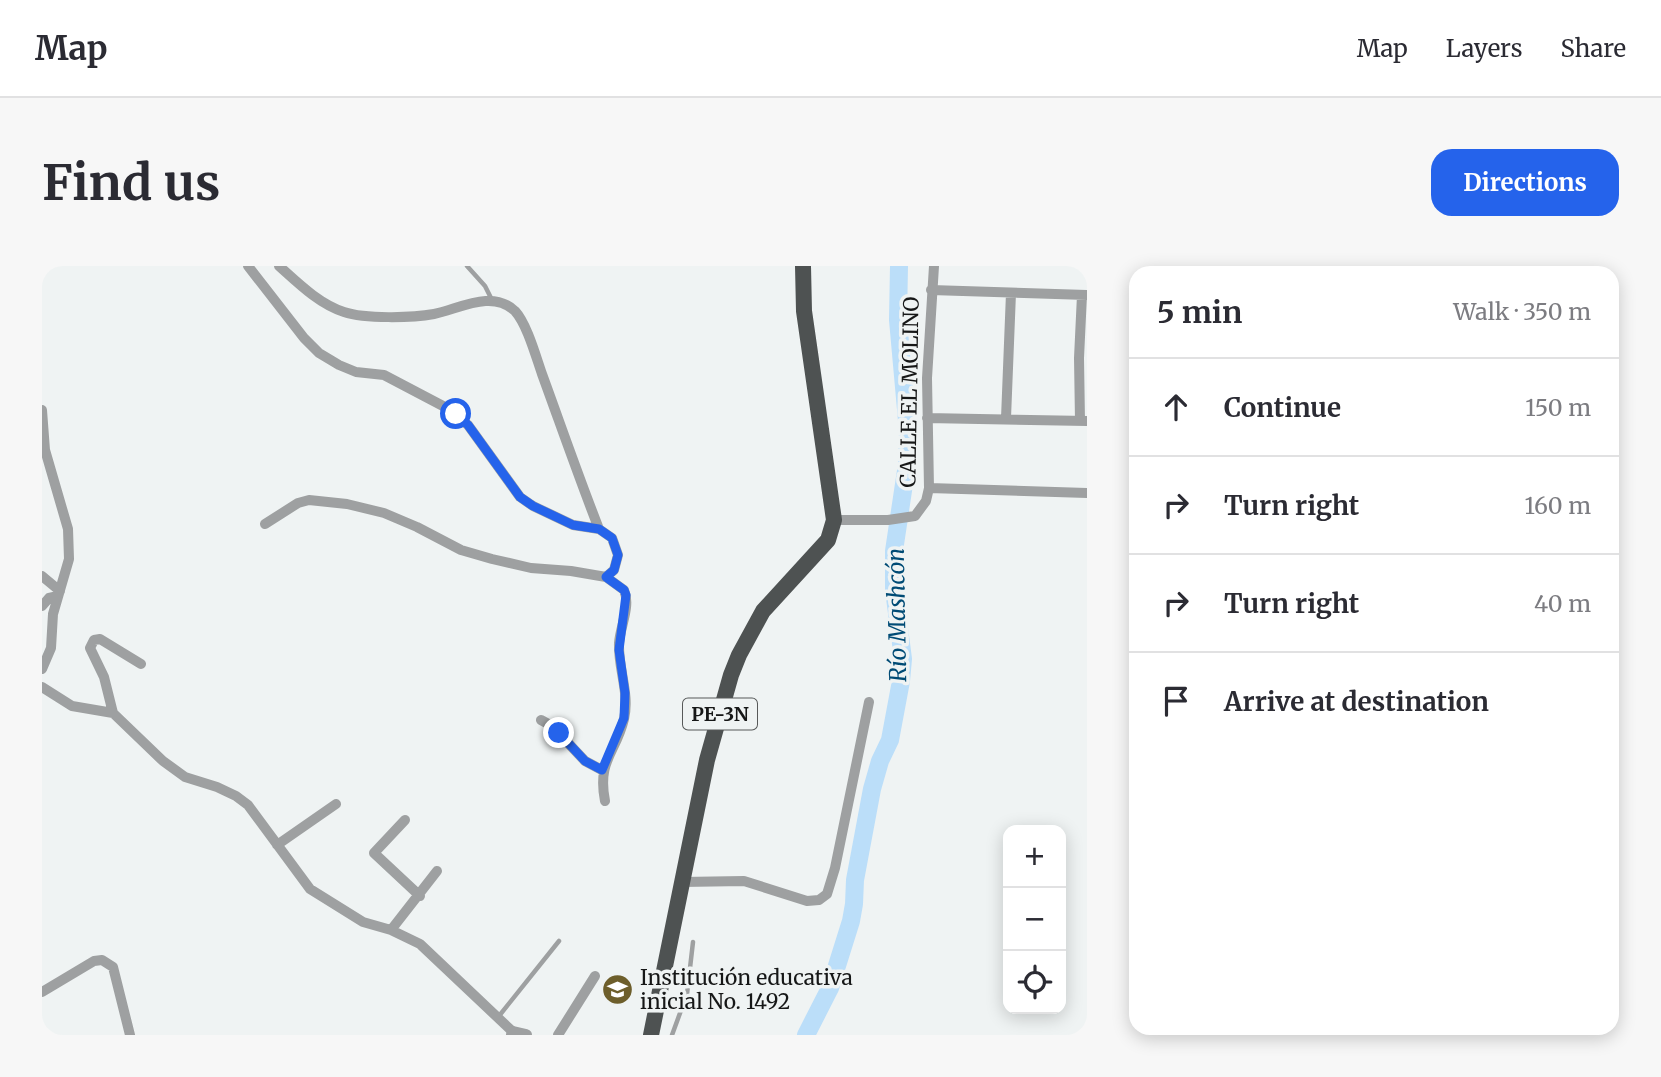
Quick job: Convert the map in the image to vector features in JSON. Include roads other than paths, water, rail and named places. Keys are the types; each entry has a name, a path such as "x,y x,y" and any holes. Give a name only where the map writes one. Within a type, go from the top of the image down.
{"highway":[{"path":"803,266 803,311 834,520"},
{"name":"PE-3N","path":"651,1035 707,760 738,655 763,611 828,540 834,520"}],"street":[{"path":"248,266 304,338 319,352 355,372 384,375 450,410 468,425 520,497 573,525 599,529 612,538 618,555 614,570 606,577"},
{"path":"279,266 318,299 351,314 434,314 469,304 492,301 511,308 520,317 599,529"},
{"name":"CALLE EL MOLINO","path":"834,520 888,520 915,516 926,501 929,488 927,418 934,266"},
{"path":"927,418 1084,421 1084,295 931,290"},
{"path":"1006,418 1011,293"},
{"path":"42,410 45,450 68,529 69,559 53,614 51,648 42,669"},
{"path":"42,465 45,450"},
{"path":"929,488 1087,493"},
{"path":"265,524 298,503 309,500 347,504 384,513 461,550 531,568 606,577 624,590 626,595 619,650 625,709 622,725 602,770 605,801"},
{"path":"42,576 59,594"},
{"path":"42,606 49,598 59,594"},
{"path":"141,664 100,639 90,643 89,648 104,677 113,713 163,761 185,777 236,796 248,805 310,888 363,922 391,930 420,944 517,1034"},
{"path":"42,687 72,706 113,713"},
{"path":"682,882 744,881 807,901 819,900 827,894 835,868 869,702"},
{"path":"541,720 556,729 573,751 585,761 602,770"},
{"path":"276,845 335,804"},
{"path":"405,820 374,853 420,896"},
{"path":"391,930 437,871"},
{"path":"42,992 90,963 106,961 113,967 130,1035"},
{"path":"558,1035 595,976"}],"lane":[{"path":"467,266 485,286 492,301"},
{"path":"499,1017 559,941"},
{"path":"672,1035 687,994 693,942"}],"waterway":[{"name":"Río Mashcón","path":"806,1035 830,988 851,921 855,880 872,789 880,761 890,740 901,681 903,659 894,590 894,551 907,464 908,432 898,320 899,266"}],"place":[{"name":"Institución educativa inicial No. 1492","path":"617,990"}]}
